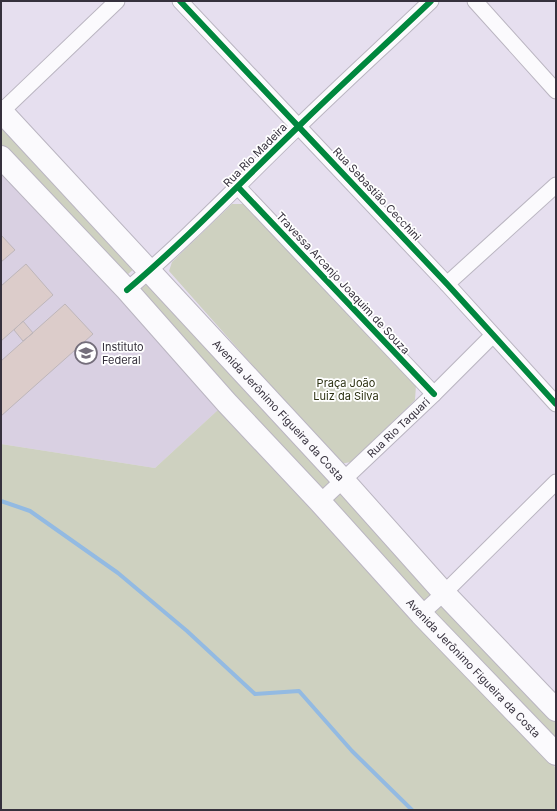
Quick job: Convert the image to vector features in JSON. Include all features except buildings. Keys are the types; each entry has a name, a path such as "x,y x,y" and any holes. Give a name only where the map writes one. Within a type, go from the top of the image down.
{"main road":[{"name":"Avenida Jerônimo Figueira da Costa","path":"1,112 344,481 444,593 556,710"},
{"name":"Avenida Jerônimo Figueira da Costa","path":"1,157 127,290 226,402 320,502 421,614 556,754"}],"street":[{"path":"1,112 117,1"},
{"name":"Rua Sebastião Cecchini","path":"180,1 448,284 556,404"},
{"name":"Rua Rio Madeira","path":"127,290 150,271 299,126 431,1"},
{"path":"475,1 556,91"},
{"path":"448,284 556,185"},
{"name":"Travessa Arcanjo Joaquim de Souza","path":"238,186 434,394"},
{"name":"Rua Rio Taquari","path":"320,502 344,481 493,335"},
{"path":"421,614 556,482"}],"shaded area":[{"name":"Instituto Federal","path":"1,166 219,409 155,468 1,444"}],"green space":[{"path":"1,124 135,268 127,275 1,147"},
{"name":"Praça João Luiz da Silva","path":"232,204 244,204 416,385 415,400 351,462 340,464 169,271 172,262"},
{"path":"148,283 331,481 322,490 141,297 141,289"},
{"path":"219,409 415,621 556,768 556,810 1,810 1,444 155,468"},
{"path":"341,493 429,583 431,595 425,601 416,601 333,509 334,499"},
{"path":"442,605 556,715 556,747 435,622 435,611"}],"waterway":[{"path":"1,501 30,511 118,573 187,631 255,694 299,691 352,751 412,810"}],"cycle path":[{"path":"180,1 447,284 556,404"},
{"path":"127,290 193,230 315,110 431,1"},
{"path":"238,187 434,394"}],"place":[{"name":"Instituto Federal","path":"86,353"}]}
